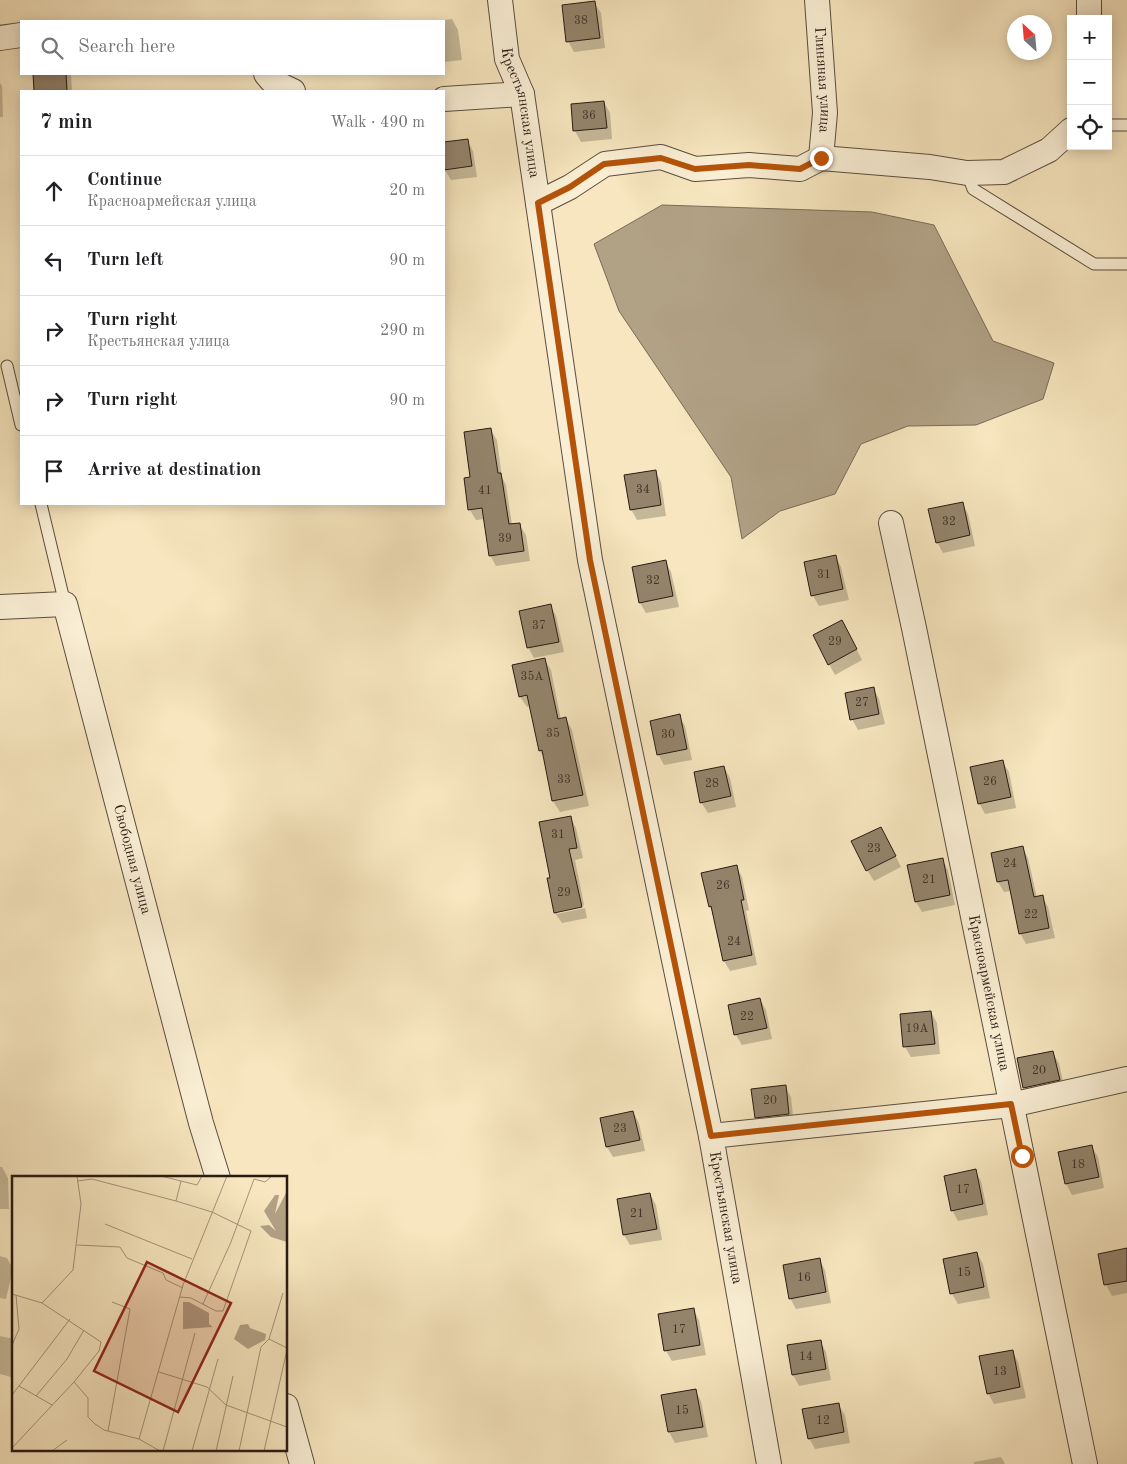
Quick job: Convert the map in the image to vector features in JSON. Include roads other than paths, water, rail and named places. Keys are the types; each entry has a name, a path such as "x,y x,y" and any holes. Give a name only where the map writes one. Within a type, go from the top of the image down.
{"street":[{"name":"Крестьянская улица","path":"500,0 507,59 522,94 590,560 711,1136 769,1464"},
{"name":"Глиняная улица","path":"817,0 825,113 821,158"},
{"path":"1089,0 1089,15"},
{"path":"0,38 20,35"},
{"path":"267,75 272,81 291,90"},
{"path":"445,99 522,94"},
{"path":"538,203 570,187 604,164 661,158 695,169 749,165 800,169 821,158 930,167 967,173 1004,172 1049,150 1067,134"},
{"name":"Красноармейская улица","path":"891,523 1085,1464"},
{"path":"0,607 65,604"},
{"name":"Свободная улица","path":"65,604 201,1123 217,1176"},
{"path":"711,1136 1011,1104 1127,1079"},
{"path":"288,1413 302,1464"}],"lane":[{"path":"1112,125 1127,125"},
{"path":"967,173 973,189 1094,264 1127,264"},
{"path":"7,366 20,421"},
{"path":"41,505 65,604"}]}
